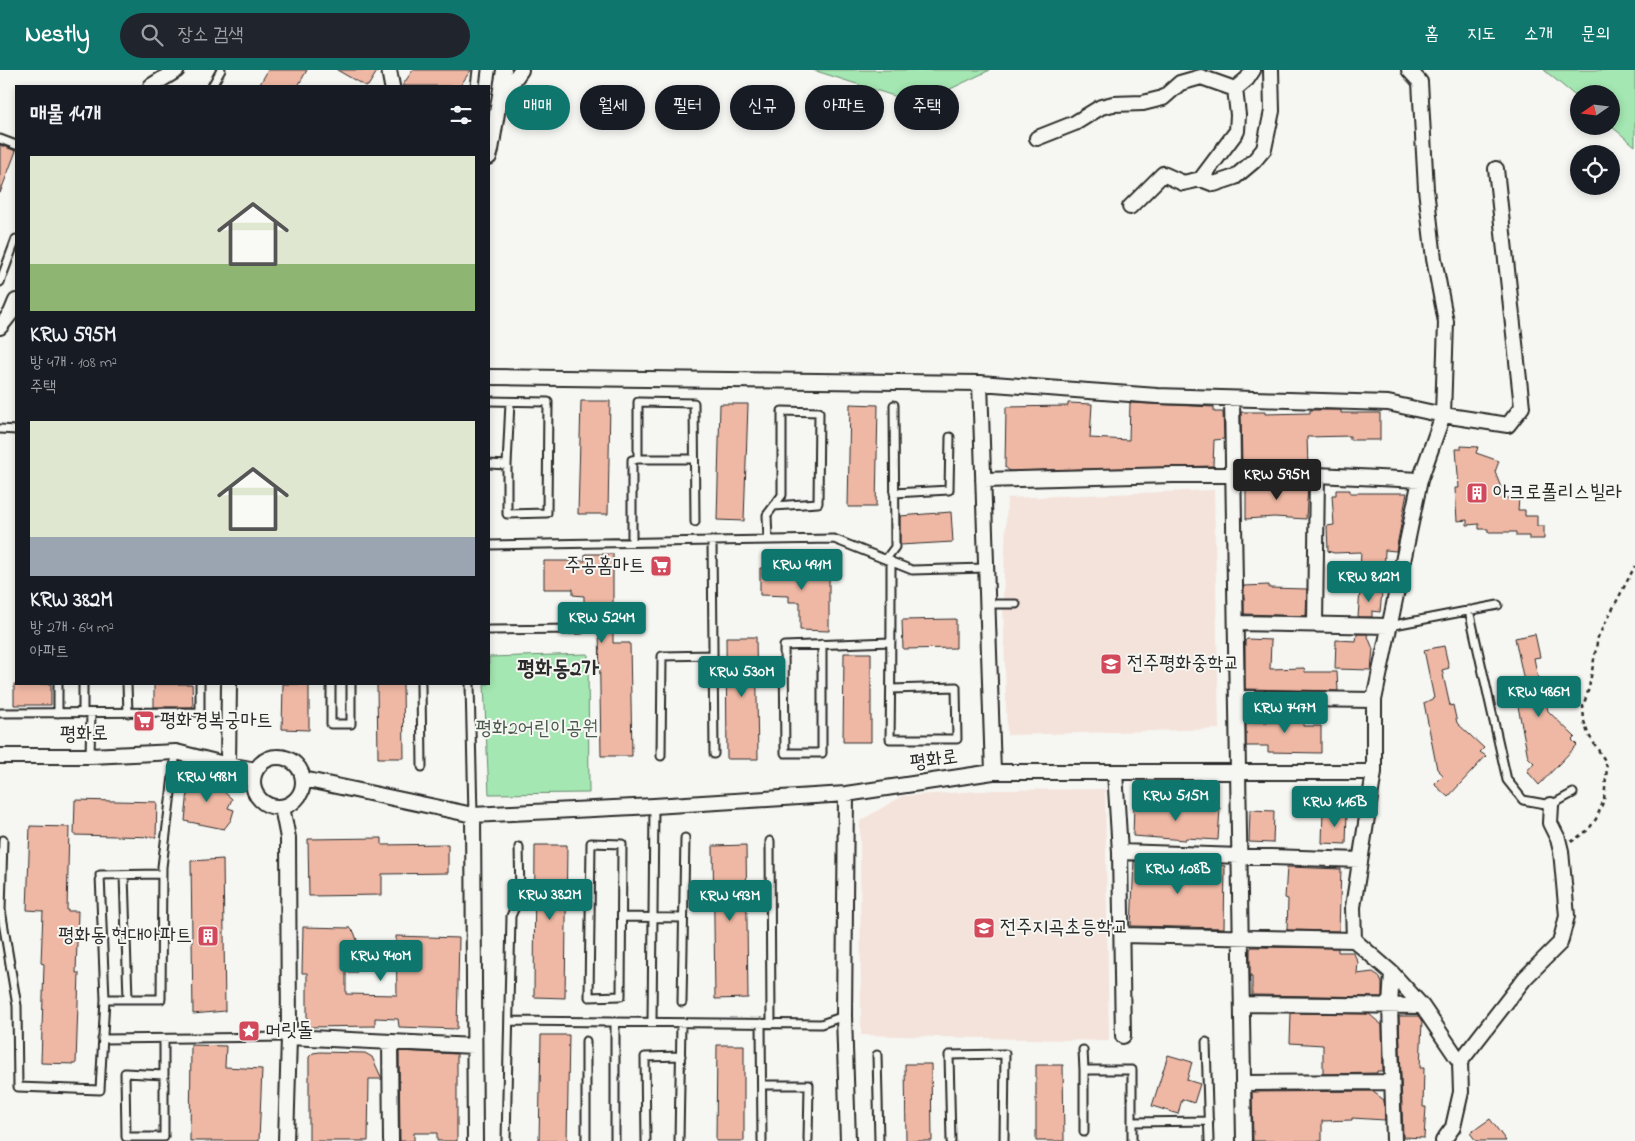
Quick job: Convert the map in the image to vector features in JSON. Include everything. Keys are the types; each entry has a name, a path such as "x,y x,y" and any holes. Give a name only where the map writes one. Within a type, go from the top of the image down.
{"street":[{"path":"153,85 178,70"},
{"path":"389,70 392,85"},
{"path":"490,152 504,70"},
{"path":"499,102 521,70"},
{"path":"1235,89 1247,79 1252,70"},
{"path":"1130,207 1163,174 1183,183 1201,179 1214,184 1235,177 1254,161 1264,149 1272,111 1271,70"},
{"path":"1354,940 1353,907 1374,772 1374,700 1420,480 1443,415 1446,322 1434,259 1427,198 1421,76 1410,70"},
{"path":"1037,138 1076,123 1101,107 1112,104 1143,103 1163,98 1180,83 1194,75 1235,89"},
{"path":"1201,179 1237,131 1238,116 1235,89"},
{"path":"490,377 980,383 1156,396 1388,403 1443,415 1508,425 1522,407 1496,169"},
{"path":"0,327 14,310"},
{"path":"980,383 993,772"},
{"path":"1232,399 1244,1141"},
{"path":"983,480 1317,475 1420,480"},
{"path":"1315,624 1317,475"},
{"path":"1236,623 1389,626"},
{"path":"228,765 229,685"},
{"path":"1237,698 1374,700"},
{"name":"평화로","path":"0,756 90,756 176,752 256,770"},
{"path":"272,757 282,757 292,761 300,769 303,779 298,797 291,803 273,806 264,803 258,796 254,788 253,779 256,770 262,762 272,757"},
{"name":"평화로","path":"303,779 473,815 846,794 993,772 1374,772"},
{"path":"1115,772 1120,852 1123,1036"},
{"path":"846,794 844,1016 848,1141"},
{"path":"1460,1062 1525,978 1560,943 1567,916 1561,851 1558,839 1550,823 1550,805"},
{"path":"282,806 288,838 289,1037 286,1141"},
{"path":"473,815 475,1141"},
{"path":"1120,852 1360,860"},
{"path":"1122,935 1354,940 1392,974 1422,1006 1460,1062 1461,1092 1453,1127 1443,1141"},
{"path":"1392,974 1390,1005 1394,1141"},
{"path":"1242,1004 1422,1006"},
{"path":"289,1037 474,1046"},
{"path":"390,1042 391,1141"},
{"path":"1243,1083 1392,1082"}],"lane":[{"path":"213,85 221,70"},
{"path":"475,85 477,70"},
{"path":"0,138 15,145"},
{"path":"0,282 15,242"},
{"path":"490,401 548,402 547,513 507,514 510,402"},
{"path":"638,459 638,402 694,403 694,522"},
{"path":"890,689 956,687 957,739 890,739 890,689 891,642 889,560 895,547 894,405"},
{"path":"768,540 767,515 782,495 782,411 820,412 818,503 774,506"},
{"path":"0,429 15,430"},
{"path":"894,493 949,490 950,437"},
{"path":"632,542 632,460 694,459"},
{"path":"490,464 507,464"},
{"path":"490,545 834,539 912,570 986,568"},
{"path":"712,541 714,754"},
{"path":"987,604 1016,604"},
{"path":"1389,626 1498,605"},
{"path":"1468,610 1507,780 1523,800 1550,805 1573,793"},
{"path":"490,630 581,629"},
{"path":"822,644 822,753 785,753 784,646 822,644 891,642"},
{"path":"661,756 662,656 713,655"},
{"path":"58,685 58,713"},
{"path":"83,685 83,713"},
{"path":"128,685 128,712"},
{"path":"0,713 200,712 200,685"},
{"path":"331,685 331,724 351,724 351,685"},
{"path":"421,685 422,767"},
{"path":"470,685 473,815"},
{"path":"90,756 91,713"},
{"path":"105,999 161,999 162,874 176,752"},
{"path":"652,1022 654,806"},
{"path":"682,1002 684,838"},
{"path":"3,840 1,910 17,1006 18,1087 100,1090 105,999 100,875 162,874"},
{"path":"770,841 771,1024"},
{"path":"590,843 622,844 622,917 621,996 589,997 590,843"},
{"path":"506,1141 511,916 520,896 519,847"},
{"path":"124,875 128,999"},
{"path":"622,917 683,918"},
{"path":"509,1021 821,1024 844,1016"},
{"path":"615,1022 615,1141"},
{"path":"679,1141 681,1023"},
{"path":"761,1023 762,1141"},
{"path":"102,1039 164,1040 289,1037"},
{"path":"164,1040 164,1075 164,1137 126,1137 125,1073 164,1075"},
{"path":"586,1041 586,1141"},
{"path":"1206,1042 1209,1141"},
{"path":"1082,1050 1084,1070 1084,1132"},
{"path":"951,1141 949,1055 1005,1054 1004,1141"},
{"path":"877,1055 880,1141"},
{"path":"646,1141 645,1056 681,1056"},
{"path":"1084,1070 1132,1070 1132,1141"},
{"path":"762,1086 809,1085 808,1140"},
{"path":"1132,1122 1208,1121"}],"path":[{"path":"1561,851 1588,830 1596,819 1604,800 1607,767 1588,734 1584,721 1583,707 1589,688 1598,637 1635,566"}],"shaded area":[{"name":"전주평화중학교","path":"1214,490 1219,729 1007,735 1003,600 1007,498"},
{"name":"전주지곡초등학교","path":"1105,789 1109,1041 861,1035 860,821 902,796 995,790"}],"green space":[{"path":"813,70 990,70 959,85 894,85 894,96 884,93 884,85 860,85"},
{"path":"1544,70 1635,70 1635,146 1620,134 1620,85 1570,85 1570,92"},
{"name":"평화2어린이공원","path":"588,654 589,793 489,794 484,685 490,685 490,657"}],"building":[{"path":"268,70 307,70 299,85 260,85"},
{"path":"337,70 378,70 369,85 363,85"},
{"path":"413,70 471,70 461,85 403,85"},
{"path":"0,145 15,151 15,154 0,193"},
{"path":"581,401 610,401 608,514 578,514"},
{"path":"1068,403 1092,404 1090,438 1129,440 1130,403 1214,407 1214,412 1223,412 1224,439 1214,440 1213,466 1010,471 1005,467 1006,407 1068,406"},
{"path":"720,404 748,404 744,521 717,520"},
{"path":"850,404 878,405 876,507 848,507"},
{"path":"1310,410 1341,410 1341,413 1380,413 1380,440 1350,440 1350,436 1307,437 1308,466 1242,466 1241,412 1265,412 1265,414 1310,413"},
{"name":"아크로폴리스빌라","path":"1461,446 1478,447 1476,453 1499,461 1495,472 1505,498 1519,498 1518,510 1525,510 1525,516 1537,516 1537,526 1544,526 1544,539 1529,539 1529,536 1516,536 1516,532 1488,532 1488,529 1479,529 1479,524 1467,525 1467,520 1457,521 1455,488 1459,488 1456,449 1461,449"},
{"path":"1246,484 1308,484 1306,519 1274,517 1246,519"},
{"path":"1336,490 1350,490 1350,493 1407,493 1396,551 1385,550 1384,575 1359,590 1361,552 1334,553 1328,551 1327,526 1334,525 1332,495 1336,495"},
{"path":"951,512 953,542 900,545 900,516"},
{"path":"585,554 613,554 613,643 630,643 632,756 601,756 599,624 584,624 584,596 573,595 573,589 544,589 544,561 585,561"},
{"path":"801,560 829,561 829,631 800,630 800,602 789,602 789,596 760,595 760,568 801,568"},
{"path":"1269,585 1269,588 1307,589 1306,616 1244,614 1244,586"},
{"path":"1360,590 1382,592 1380,612 1372,611 1372,617 1358,617"},
{"path":"956,619 956,648 903,649 902,620"},
{"path":"1357,634 1367,634 1373,649 1371,670 1335,669 1336,640 1356,641"},
{"path":"1535,634 1540,657 1534,658 1541,694 1544,693 1548,711 1575,737 1572,740 1577,745 1539,785 1527,771 1534,763 1528,757 1515,691 1525,686 1515,638"},
{"path":"726,637 756,637 758,759 727,759"},
{"path":"1247,639 1271,640 1270,669 1304,668 1305,672 1337,672 1338,691 1245,689 1245,641"},
{"path":"1444,646 1449,668 1442,670 1450,706 1453,705 1457,723 1484,748 1480,752 1486,756 1448,797 1435,783 1443,775 1437,769 1424,703 1434,698 1424,650"},
{"path":"844,653 871,653 871,742 843,742"},
{"path":"14,684 51,685 51,705 14,705"},
{"path":"154,685 192,685 193,707 154,707"},
{"path":"283,685 309,685 309,730 282,729"},
{"path":"377,685 403,685 404,758 378,758"},
{"path":"1283,707 1303,708 1303,726 1321,726 1321,753 1268,752 1268,746 1246,746 1246,722 1283,722"},
{"path":"190,769 214,783 232,799 228,808 234,810 231,820 224,829 185,821"},
{"path":"75,800 157,802 156,837 74,835"},
{"path":"1134,804 1158,805 1158,807 1220,808 1218,840 1186,838 1185,840 1133,836"},
{"path":"1250,810 1274,811 1273,843 1249,842"},
{"path":"1323,811 1347,812 1346,844 1322,843"},
{"path":"30,826 69,827 67,911 78,911 76,973 79,973 76,1064 41,1063 44,964 41,963 43,911 27,910"},
{"path":"382,838 382,845 448,844 448,873 382,874 382,895 309,896 308,839"},
{"path":"535,845 567,845 565,998 534,997"},
{"path":"746,845 748,998 715,999 713,846"},
{"name":"평화동 현대아파트","path":"223,859 225,1011 193,1014 191,861"},
{"path":"1134,861 1225,866 1224,928 1131,926"},
{"path":"1287,867 1341,869 1339,931 1287,930 1288,899 1285,898"},
{"path":"303,927 350,928 354,932 357,940 357,972 346,972 346,994 397,995 396,936 459,938 457,1029 399,1027 398,1019 375,1018 375,1026 307,1027 307,973 302,973"},
{"path":"1252,947 1338,948 1338,952 1353,952 1358,962 1357,974 1373,972 1379,976 1382,983 1382,997 1252,995 1250,949"},
{"path":"1291,1013 1369,1014 1382,1025 1383,1071 1377,1071 1377,1073 1323,1074 1323,1045 1290,1043"},
{"path":"1399,1016 1419,1016 1422,1021 1420,1068 1424,1068 1423,1107 1426,1107 1424,1138 1403,1137"},
{"path":"541,1035 569,1035 567,1141 539,1141"},
{"path":"191,1045 226,1046 225,1067 262,1069 259,1141 190,1141"},
{"path":"717,1045 744,1045 744,1141 716,1141"},
{"path":"399,1051 457,1054 457,1141 437,1141 437,1133 414,1133 414,1141 400,1141"},
{"path":"313,1053 365,1053 372,1057 382,1079 369,1079 368,1141 309,1141 309,1057"},
{"path":"1168,1055 1192,1062 1187,1080 1200,1084 1194,1103 1182,1099 1178,1114 1152,1106"},
{"path":"905,1064 931,1064 932,1141 906,1141"},
{"path":"1036,1065 1063,1065 1064,1141 1036,1141"},
{"path":"1372,1091 1384,1100 1385,1120 1352,1118 1352,1120 1322,1121 1322,1141 1253,1141 1252,1092"},
{"path":"1490,1119 1506,1141 1476,1141 1470,1133"}],"place":[{"name":"아크로폴리스빌라","path":"1477,493"},
{"name":"주공홈마트","path":"661,566"},
{"name":"전주평화중학교","path":"1111,664"},
{"name":"평화경복궁마트","path":"144,721"},
{"name":"전주지곡초등학교","path":"984,928"},
{"name":"평화동 현대아파트","path":"208,936"},
{"name":"머릿돌","path":"249,1031"}],"district":[{"name":"평화동2가","path":"558,670"}]}
